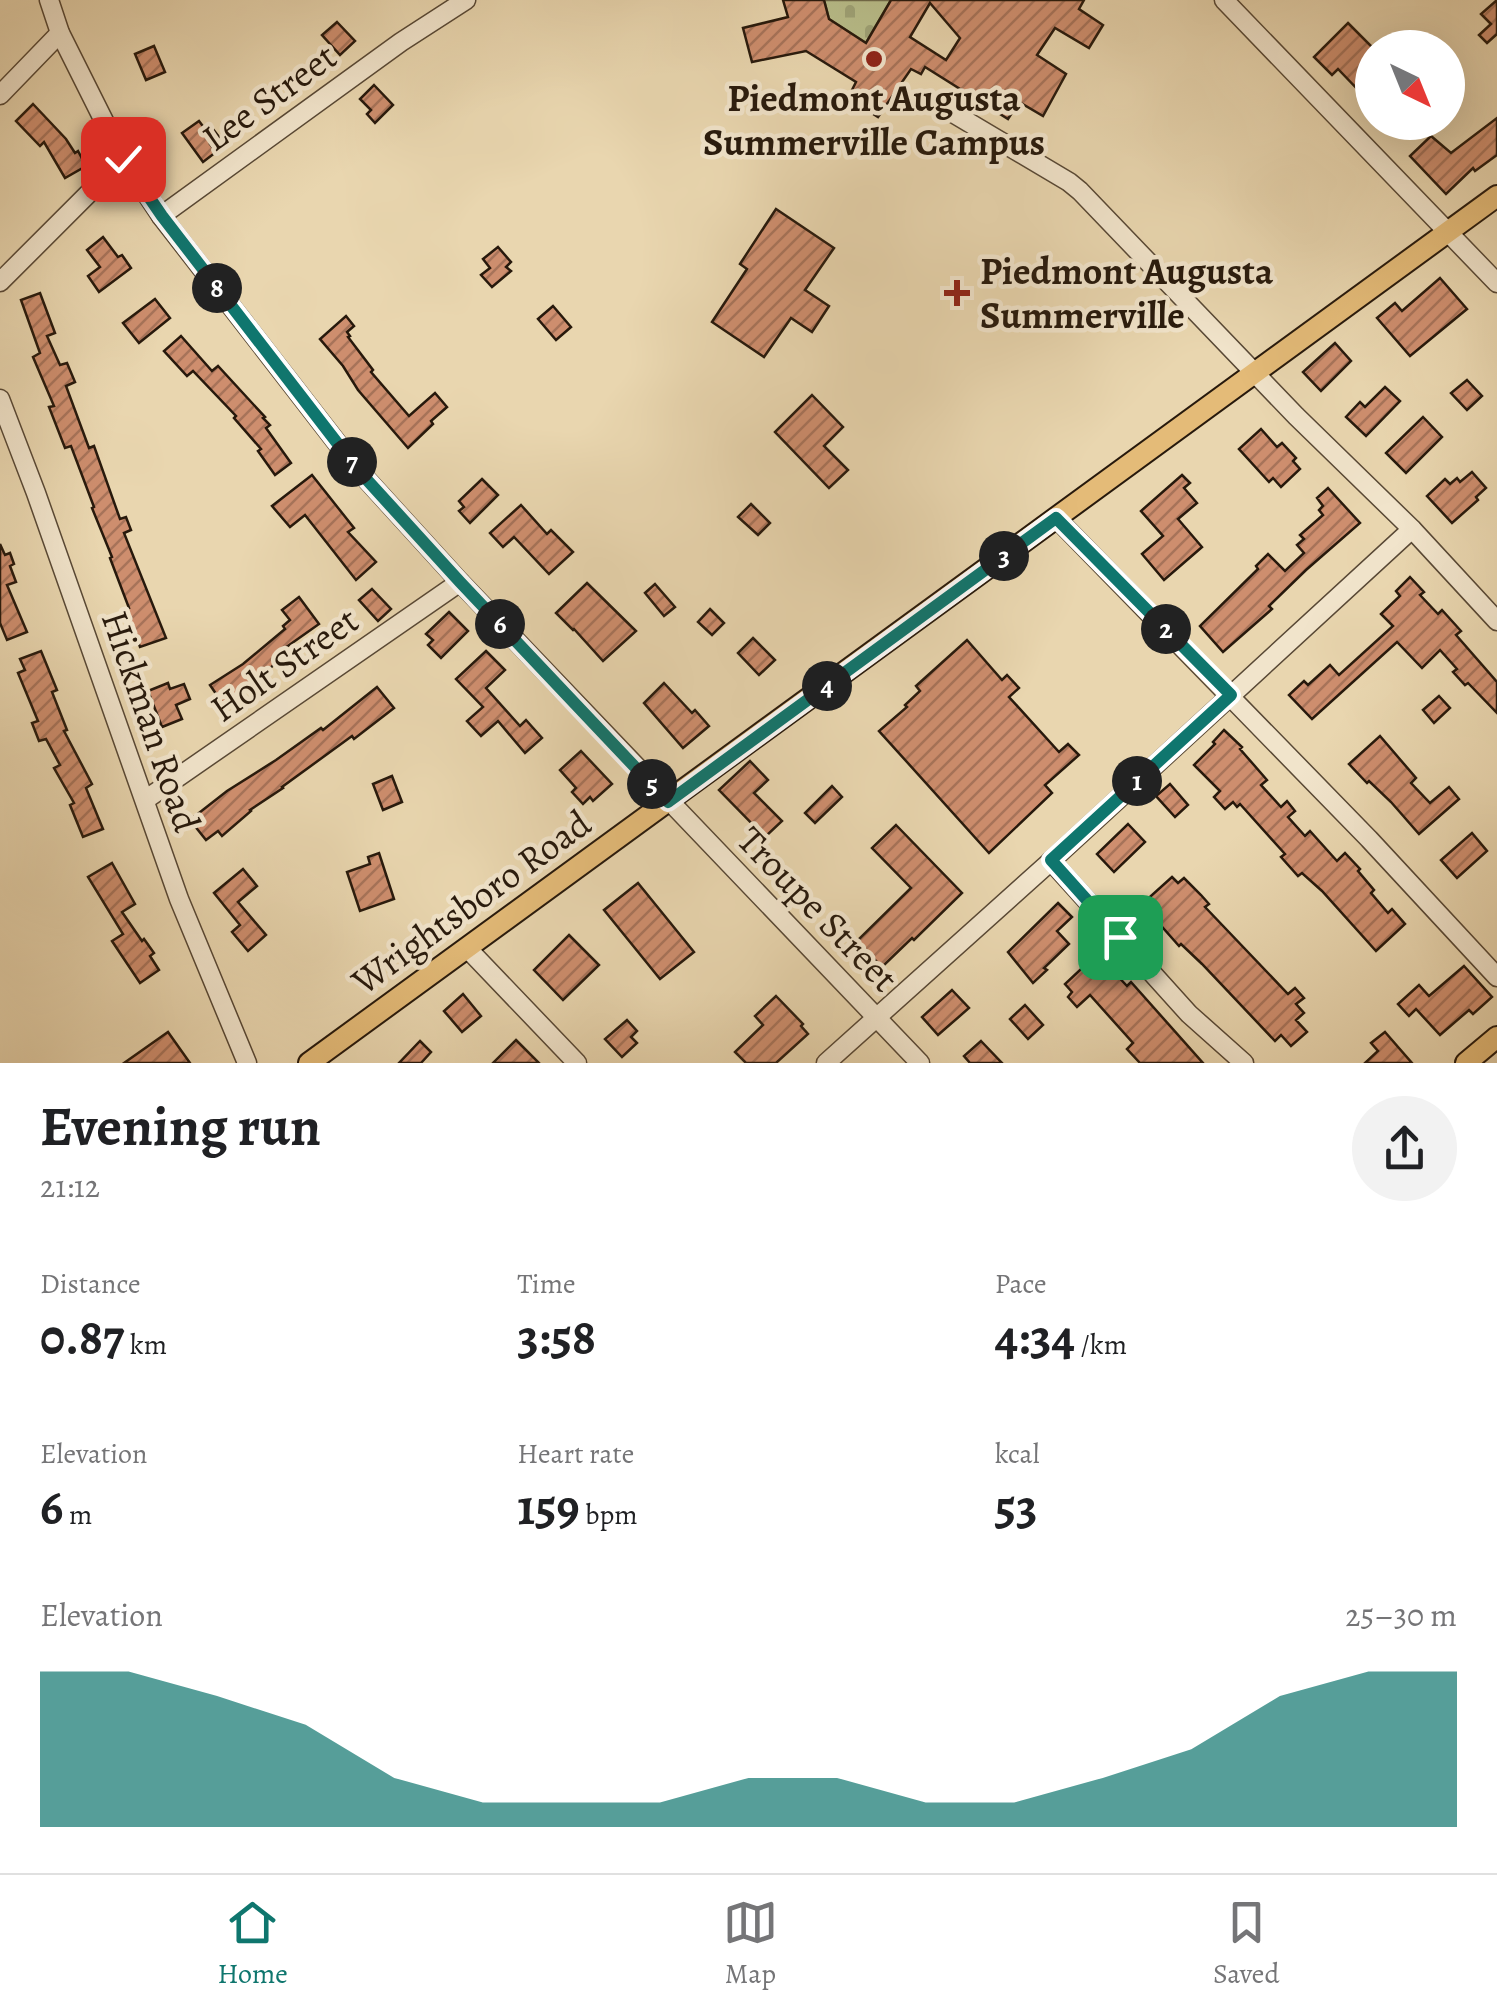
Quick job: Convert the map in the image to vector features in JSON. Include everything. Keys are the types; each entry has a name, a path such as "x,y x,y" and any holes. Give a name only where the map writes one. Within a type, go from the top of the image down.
{"main road":[{"name":"Wrightsboro Road","path":"309,1063 1497,196"},
{"path":"1466,1063 1497,1037"}],"street":[{"name":"Troupe Street","path":"49,0 60,32 123,159 162,216 358,470 668,802 920,1063"},
{"name":"Lee Street","path":"162,216 466,0"},
{"path":"1224,0 1497,282"},
{"path":"0,95 60,32"},
{"path":"936,103 1069,182 1296,416 1412,529 1497,621"},
{"path":"0,282 123,159"},
{"name":"Hickman Road","path":"0,399 179,899 247,1063"},
{"path":"1056,518 1231,695 1497,978"},
{"path":"826,1063 1412,529"},
{"name":"Holt Street","path":"144,800 460,582"},
{"path":"1051,860 1189,1014 1244,1063"},
{"path":"467,948 577,1063"}],"green space":[{"path":"824,0 891,0 866,43 829,19"}],"building":[{"name":"Piedmont Augusta Summerville Campus","path":"783,0 824,0 829,19 866,43 891,0 1084,0 1079,9 1103,25 1089,48 1055,28 1037,55 1066,74 1043,116 1019,102 1008,119 925,67 921,74 911,69 878,117 848,98 856,82 806,51 752,62 743,28 788,17","holes":["930,3 960,38 946,60 910,37"]},
{"path":"1497,0 1497,34 1487,43 1479,35 1491,24 1481,14"},
{"path":"337,22 355,41 340,55 322,35"},
{"path":"1348,23 1355,30 1355,87 1338,69 1332,75 1314,57"},
{"path":"154,46 165,72 146,80 135,54"},
{"path":"374,85 393,105 375,123 367,114 371,110 360,99"},
{"path":"33,104 75,153 78,151 86,166 65,178 44,142 40,146 16,121"},
{"path":"1497,118 1497,155 1475,171 1473,168 1446,194 1410,156 1427,140 1436,140 1451,153"},
{"path":"199,121 205,129 210,125 219,137 210,144 216,152 203,162 182,133"},
{"path":"776,209 834,248 805,290 829,306 812,332 791,318 764,357 712,322 747,269 740,264"},
{"path":"103,237 131,268 99,292 88,276 100,267 87,250"},
{"path":"498,247 511,262 506,267 511,271 492,287 481,275 490,268 483,259"},
{"path":"1440,278 1467,309 1410,356 1377,318 1395,303 1402,311"},
{"path":"40,293 55,333 47,336 60,365 67,363 75,382 66,386 89,448 94,446 120,519 126,517 131,530 124,533 166,638 140,647 94,507 71,446 65,448 49,407 54,406 33,357 40,353 21,300"},
{"path":"155,299 170,318 139,343 123,323"},
{"path":"553,306 571,327 556,340 538,319"},
{"path":"346,316 354,326 347,332 348,337 371,372 409,416 435,393 447,407 408,448 320,339"},
{"path":"181,336 212,371 218,366 265,417 270,425 266,428 291,463 275,475 236,416 193,371 187,376 164,351"},
{"path":"1335,343 1351,361 1321,391 1303,372"},
{"path":"1467,380 1482,396 1467,410 1451,393"},
{"path":"1385,387 1400,401 1366,436 1346,417 1360,402 1365,407"},
{"path":"812,395 843,427 824,446 848,470 829,488 775,432"},
{"path":"1423,417 1442,437 1406,473 1386,453"},
{"path":"1261,429 1277,447 1282,443 1300,469 1281,487 1273,478 1269,482 1239,449"},
{"path":"1472,472 1486,488 1452,523 1427,496 1445,479 1450,484 1457,478 1460,482"},
{"path":"312,475 354,528 348,532 376,562 356,580 305,515 290,527 272,506"},
{"path":"1182,475 1190,483 1184,488 1197,503 1178,519 1202,547 1164,580 1142,554 1163,536 1141,511"},
{"path":"482,479 498,495 470,523 459,511 464,507 459,501"},
{"path":"1328,488 1360,523 1223,652 1200,626 1258,569 1256,566 1268,554 1285,571 1304,553 1297,545 1304,539 1300,535 1323,515 1317,498"},
{"path":"751,504 770,523 758,535 738,517"},
{"path":"521,505 547,534 551,530 573,552 549,574 514,537 503,547 490,533"},
{"path":"0,544 5,555 10,553 14,564 10,566 16,582 7,585 27,632 7,640 0,623"},
{"path":"1410,577 1424,592 1420,595 1438,614 1442,610 1461,631 1456,635 1497,682 1497,713 1453,672 1457,669 1440,650 1422,668 1397,642 1312,719 1289,695 1304,681 1308,685 1330,665 1339,675 1393,626 1381,614 1400,596 1396,591"},
{"path":"587,583 636,631 603,661 556,613"},
{"path":"655,584 675,607 664,616 645,593"},
{"path":"372,589 391,609 378,621 359,600"},
{"path":"299,597 319,624 285,648 289,653 223,704 210,685 285,629 283,626 290,620 282,610"},
{"path":"710,609 724,623 712,635 698,622"},
{"path":"449,612 468,631 441,658 428,645 433,640 426,634"},
{"path":"753,638 775,660 759,675 738,653"},
{"path":"967,640 1002,680 1007,675 1019,688 1009,697 1059,752 1068,744 1079,755 1045,785 1052,793 989,853 879,731 907,707 920,691 916,686"},
{"path":"41,651 57,690 52,692 67,730 64,731 92,784 86,788 103,829 83,837 70,805 74,803 54,768 60,765 46,739 39,741 32,723 38,721 18,673 25,670 20,659"},
{"path":"486,651 505,670 486,688 520,726 526,720 542,738 525,753 498,721 481,736 467,721 483,707 456,679"},
{"path":"168,683 170,689 184,684 190,699 176,705 182,719 162,727 148,691"},
{"path":"664,683 709,726 683,748 644,703"},
{"path":"377,687 394,708 250,810 222,836 218,831 206,840 190,820 227,791 323,730"},
{"path":"1439,696 1450,708 1434,723 1423,710"},
{"path":"1224,730 1267,780 1261,785 1281,807 1287,801 1295,811 1288,817 1305,836 1310,831 1337,861 1345,853 1374,890 1371,893 1388,913 1392,909 1405,924 1376,951 1322,891 1302,873 1298,876 1281,857 1285,854 1240,804 1237,807 1233,802 1225,809 1214,797 1220,791 1194,765"},
{"path":"1380,736 1416,778 1411,783 1430,803 1449,787 1459,799 1419,834 1349,764"},
{"path":"581,751 612,784 593,801 590,797 583,804 572,792 576,788 560,770"},
{"path":"750,761 768,780 754,793 782,821 765,837 719,790"},
{"path":"392,776 402,802 383,810 373,784"},
{"path":"1170,784 1188,805 1175,817 1156,796"},
{"path":"832,786 842,797 815,823 805,813"},
{"path":"1128,824 1145,842 1114,872 1097,854"},
{"path":"896,825 962,893 882,967 857,941 911,888 872,848"},
{"path":"1472,833 1487,851 1457,878 1441,860"},
{"path":"379,853 394,899 360,911 347,872 370,864 368,857"},
{"path":"112,863 135,904 122,912 154,953 150,956 159,970 140,983 112,941 123,934 88,877"},
{"path":"243,869 257,886 238,902 266,935 248,951 232,932 240,925 214,893"},
{"path":"1172,877 1178,883 1184,878 1201,895 1209,904 1205,907 1288,994 1295,988 1304,998 1296,1004 1304,1013 1296,1020 1307,1032 1291,1046 1281,1035 1275,1041 1142,904"},
{"path":"638,883 694,952 660,979 604,910"},
{"path":"1058,903 1072,917 1057,931 1069,944 1033,983 1008,952"},
{"path":"569,935 599,965 563,1000 534,970"},
{"path":"1097,954 1127,986 1131,982 1203,1063 1140,1063 1127,1049 1133,1043 1090,995 1077,1007 1068,997 1072,992 1065,984"},
{"path":"1464,966 1492,997 1473,1014 1469,1010 1440,1035 1416,1009 1409,1016 1398,1004 1419,985 1429,996"},
{"path":"952,990 969,1008 938,1035 922,1017"},
{"path":"463,994 481,1016 462,1032 444,1011"},
{"path":"776,996 808,1034 776,1063 746,1063 735,1052 763,1025 755,1016"},
{"path":"1025,1005 1043,1025 1028,1039 1010,1019"},
{"path":"627,1020 637,1031 631,1037 637,1043 622,1057 605,1039"},
{"path":"168,1032 190,1063 124,1063"},
{"path":"1385,1032 1412,1063 1365,1063 1378,1051 1371,1043"},
{"path":"516,1040 539,1063 493,1063"},
{"path":"420,1041 431,1052 421,1063 399,1063"},
{"path":"981,1041 1002,1063 970,1063 964,1056"}],"place":[{"name":"Piedmont Augusta Summerville Campus","path":"874,59"},
{"name":"Piedmont Augusta Summerville","path":"957,293"}],"route":[{"path":"123,159 257,342 358,470 668,802 1056,518 1231,695 1051,860 1120,937"}]}
